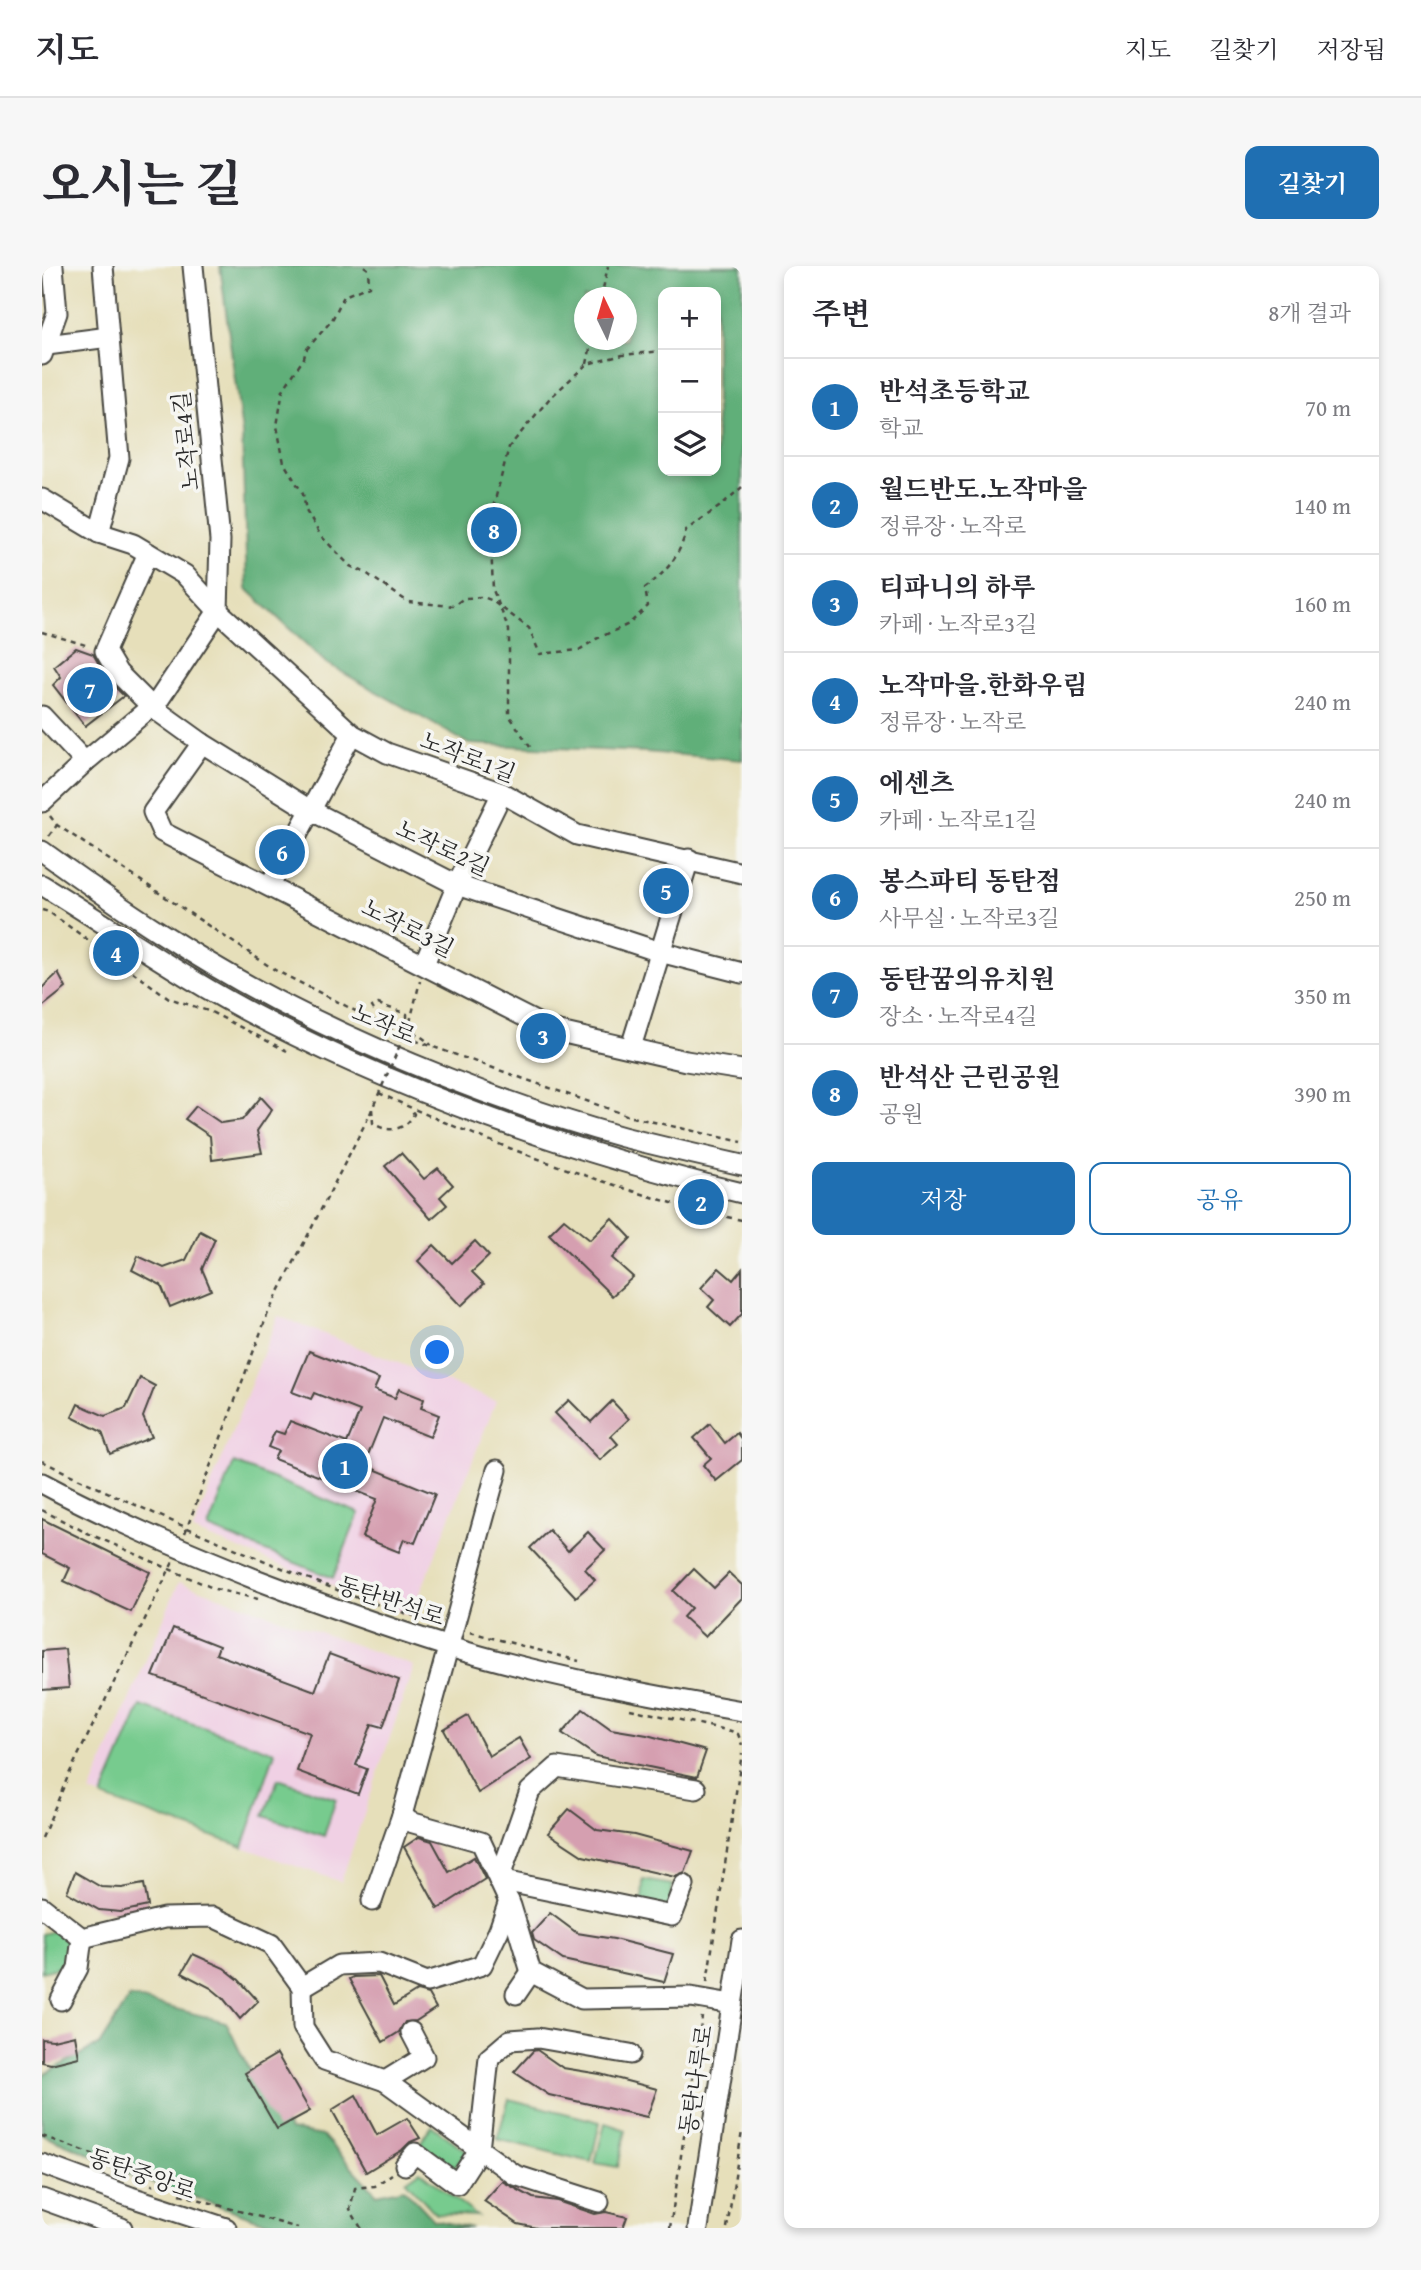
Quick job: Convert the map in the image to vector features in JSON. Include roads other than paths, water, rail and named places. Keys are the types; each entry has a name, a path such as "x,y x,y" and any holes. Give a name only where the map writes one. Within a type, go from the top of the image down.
{"street":[{"path":"44,350 57,313 53,266"},
{"path":"99,533 119,458 103,266"},
{"name":"노작로4길","path":"193,266 220,541 218,611"},
{"path":"44,350 109,337"},
{"path":"42,499 99,533 134,544 185,575 218,611 158,701 42,802"},
{"path":"148,553 105,651 118,673 152,707"},
{"name":"노작로1길","path":"218,611 352,734 387,752 502,793 577,835 742,873"},
{"name":"노작로2길","path":"152,707 202,743 310,810 457,886 660,952 742,973"},
{"path":"42,716 85,762"},
{"path":"270,886 352,734"},
{"name":"노작로3길","path":"202,743 153,812 162,832 551,1030 686,1062 742,1070"},
{"path":"424,964 457,886 502,793"},
{"name":"노작로","path":"42,852 174,942 276,1001 335,1030 518,1104 622,1136 742,1165"},
{"path":"631,1047 689,859"},
{"path":"64,898 57,890 59,881 68,877 80,878"},
{"name":"노작로","path":"42,885 224,999 366,1068 589,1153 664,1175 742,1193"},
{"path":"42,898 64,898"},
{"path":"372,1901 402,1815 497,1470"},
{"name":"동탄반석로","path":"42,1483 179,1549 321,1604 450,1637 591,1682 742,1711"},
{"path":"499,1880 530,1791 557,1767 696,1788"},
{"path":"402,1815 410,1822 481,1842 509,1901 531,1972 582,1999 691,1997 732,2004"},
{"path":"499,1880 672,1916 684,1885"},
{"path":"302,1987 338,1965 379,1963 427,1982 482,1965 509,1901"},
{"path":"42,1907 82,1938"},
{"path":"82,1938 164,1918 213,1917 271,1944 302,1987 303,2027 324,2060 385,2081 515,2175 599,2202"},
{"path":"61,2000 78,1968 82,1938"},
{"name":"동탄나루로","path":"698,2228 742,1940"},
{"path":"516,1994 531,1972"},
{"path":"385,2081 424,2057 411,2032"},
{"path":"405,2165 415,2153 457,2184 479,2150 489,2058 510,2040 538,2038 630,2054"},
{"name":"동탄중앙로","path":"42,2164 226,2228"},
{"path":"42,2199 122,2228"}],"place":[{"name":"반석산 근린공원","path":"494,530"},
{"name":"동탄꿈의유치원","path":"90,690"},
{"name":"봉스파티 동탄점","path":"282,852"},
{"name":"에센츠","path":"666,891"},
{"name":"노작마을.한화우림","path":"116,953"},
{"name":"티파니의 하루","path":"543,1036"},
{"name":"월드반도.노작마을","path":"701,1202"},
{"name":"반석초등학교","path":"345,1466"}]}
